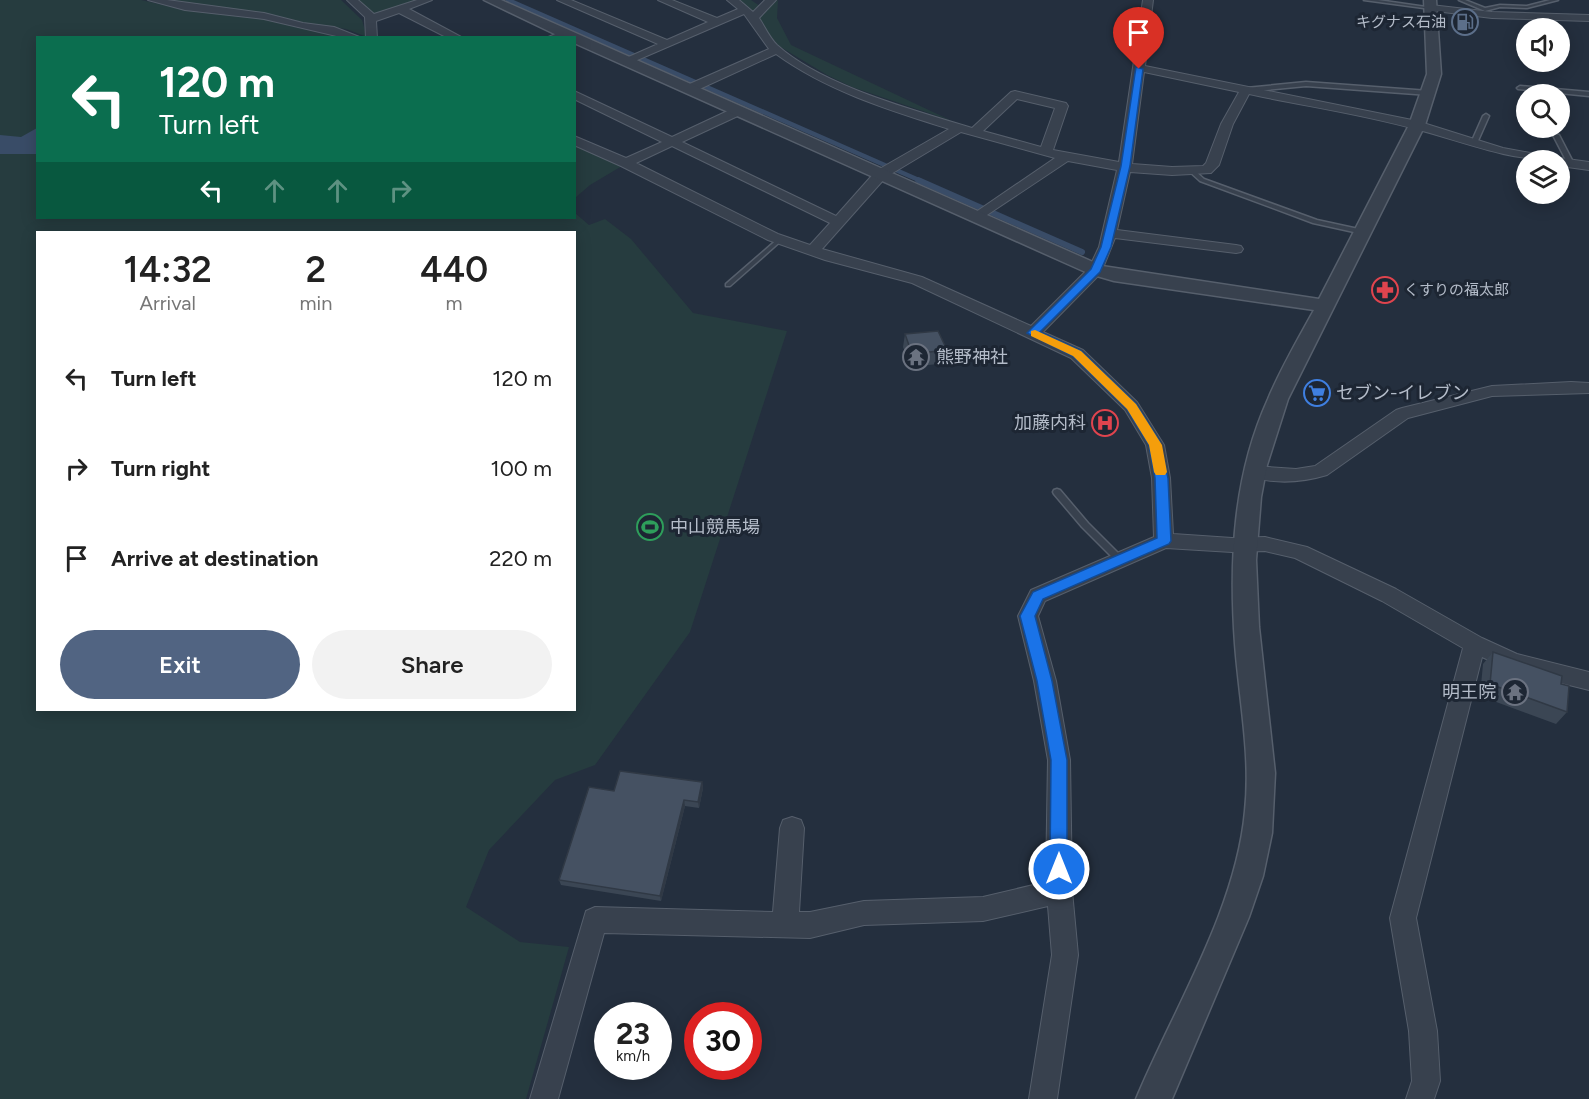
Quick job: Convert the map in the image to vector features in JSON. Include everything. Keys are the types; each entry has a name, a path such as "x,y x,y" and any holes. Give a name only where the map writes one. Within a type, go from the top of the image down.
{"street":[{"path":"153,0 185,7 264,16 303,26 338,31 352,36"},
{"path":"352,0 370,19 372,36"},
{"path":"370,19 427,0"},
{"path":"490,0 558,35"},
{"path":"562,0 666,44"},
{"path":"663,0 717,22"},
{"path":"732,0 749,14 760,32 776,50 844,89 959,128 1065,157 1125,166 1206,170 1212,165 1227,124 1245,91"},
{"path":"628,61 717,22 749,14 771,0"},
{"path":"1033,333 1096,270 1106,247 1125,166 1148,0"},
{"path":"1154,1099 1233,920 1258,838 1261,781 1260,741 1250,662 1243,545 1253,472 1265,429 1278,399 1417,125 1434,74 1430,4 1492,15 1589,18"},
{"path":"400,9 454,36"},
{"path":"576,42 628,61 1096,270 1114,274 1331,297"},
{"path":"689,88 776,50"},
{"path":"1139,69 1417,125 1474,143 1516,153"},
{"path":"576,95 838,222"},
{"path":"975,132 1015,95 1062,106 1046,151"},
{"path":"626,163 738,111"},
{"path":"813,251 881,174 959,128"},
{"path":"576,141 780,239 813,251 917,280 1077,354 1131,406 1155,445 1161,478 1164,541"},
{"path":"978,217 1065,157"},
{"path":"1570,164 1589,166"},
{"path":"1109,233 1236,249"},
{"path":"1253,472 1291,476 1321,471 1381,426 1402,414 1469,395 1531,388 1589,388"},
{"path":"1043,1099 1065,955 1059,891 1059,760 1045,681 1028,616 1038,596 1164,541 1264,544 1300,552 1389,595 1475,644 1512,662 1589,681"},
{"path":"1420,1099 1426,1081 1423,1031 1403,918 1475,644"},
{"path":"785,925 792,828"},
{"path":"544,1099 595,920 810,925 864,913 983,909 1059,891"}],"lane":[{"path":"1366,0 1430,4"},
{"path":"1461,0 1485,10 1500,6 1527,7 1556,0"},
{"path":"1245,91 1306,84 1429,93"},
{"path":"1570,92 1589,94"},
{"path":"1474,143 1486,116"},
{"path":"1192,171 1202,180 1315,222 1364,232"},
{"path":"728,285 780,239"},
{"path":"1057,492 1084,525 1120,560"}],"green space":[{"name":"中山競馬場","path":"0,0 141,0 181,9 261,18 298,28 328,31 345,36 36,36 36,219 576,219 576,214 589,225 605,219 631,239 693,313 787,331 690,632 595,765 555,780 489,850 466,907 520,942 569,947 526,1099 0,1099"},
{"path":"167,0 341,0 362,20 367,36 346,29 263,13 188,5"},
{"path":"357,0 421,0 375,16"},
{"path":"740,0 751,0 766,10 778,0 777,18 791,45 952,121 852,87 827,75 779,46"},
{"path":"576,145 622,166 590,185 576,197"}],"water":[{"path":"36,129 36,154 0,154 0,135 21,137"}],"building":[{"path":"938,331 947,350 912,354 905,334"},
{"path":"1493,652 1562,676 1561,684 1569,686 1567,712 1490,684"},
{"path":"620,771 702,782 698,802 684,800 660,896 559,880 589,787 614,791"}],"waterway":[{"path":"508,0 921,181"},
{"path":"918,180 1082,252"}],"slow traffic":[{"path":"1035,334 1077,354 1131,406 1155,445 1160,472"}],"place":[{"name":"キグナス石油","path":"1465,22"},
{"name":"くすりの福太郎","path":"1385,290"},
{"name":"熊野神社","path":"916,357"},
{"name":"セブン-イレブン","path":"1317,393"},
{"name":"加藤内科","path":"1105,423"},
{"name":"中山競馬場","path":"650,527"},
{"name":"明王院","path":"1515,692"}],"route":[{"path":"1059,869 1059,760 1045,681 1028,616 1038,596 1164,541 1161,478 1155,445 1131,406 1077,354 1033,333 1096,270 1106,247 1125,166 1139,69"}]}
